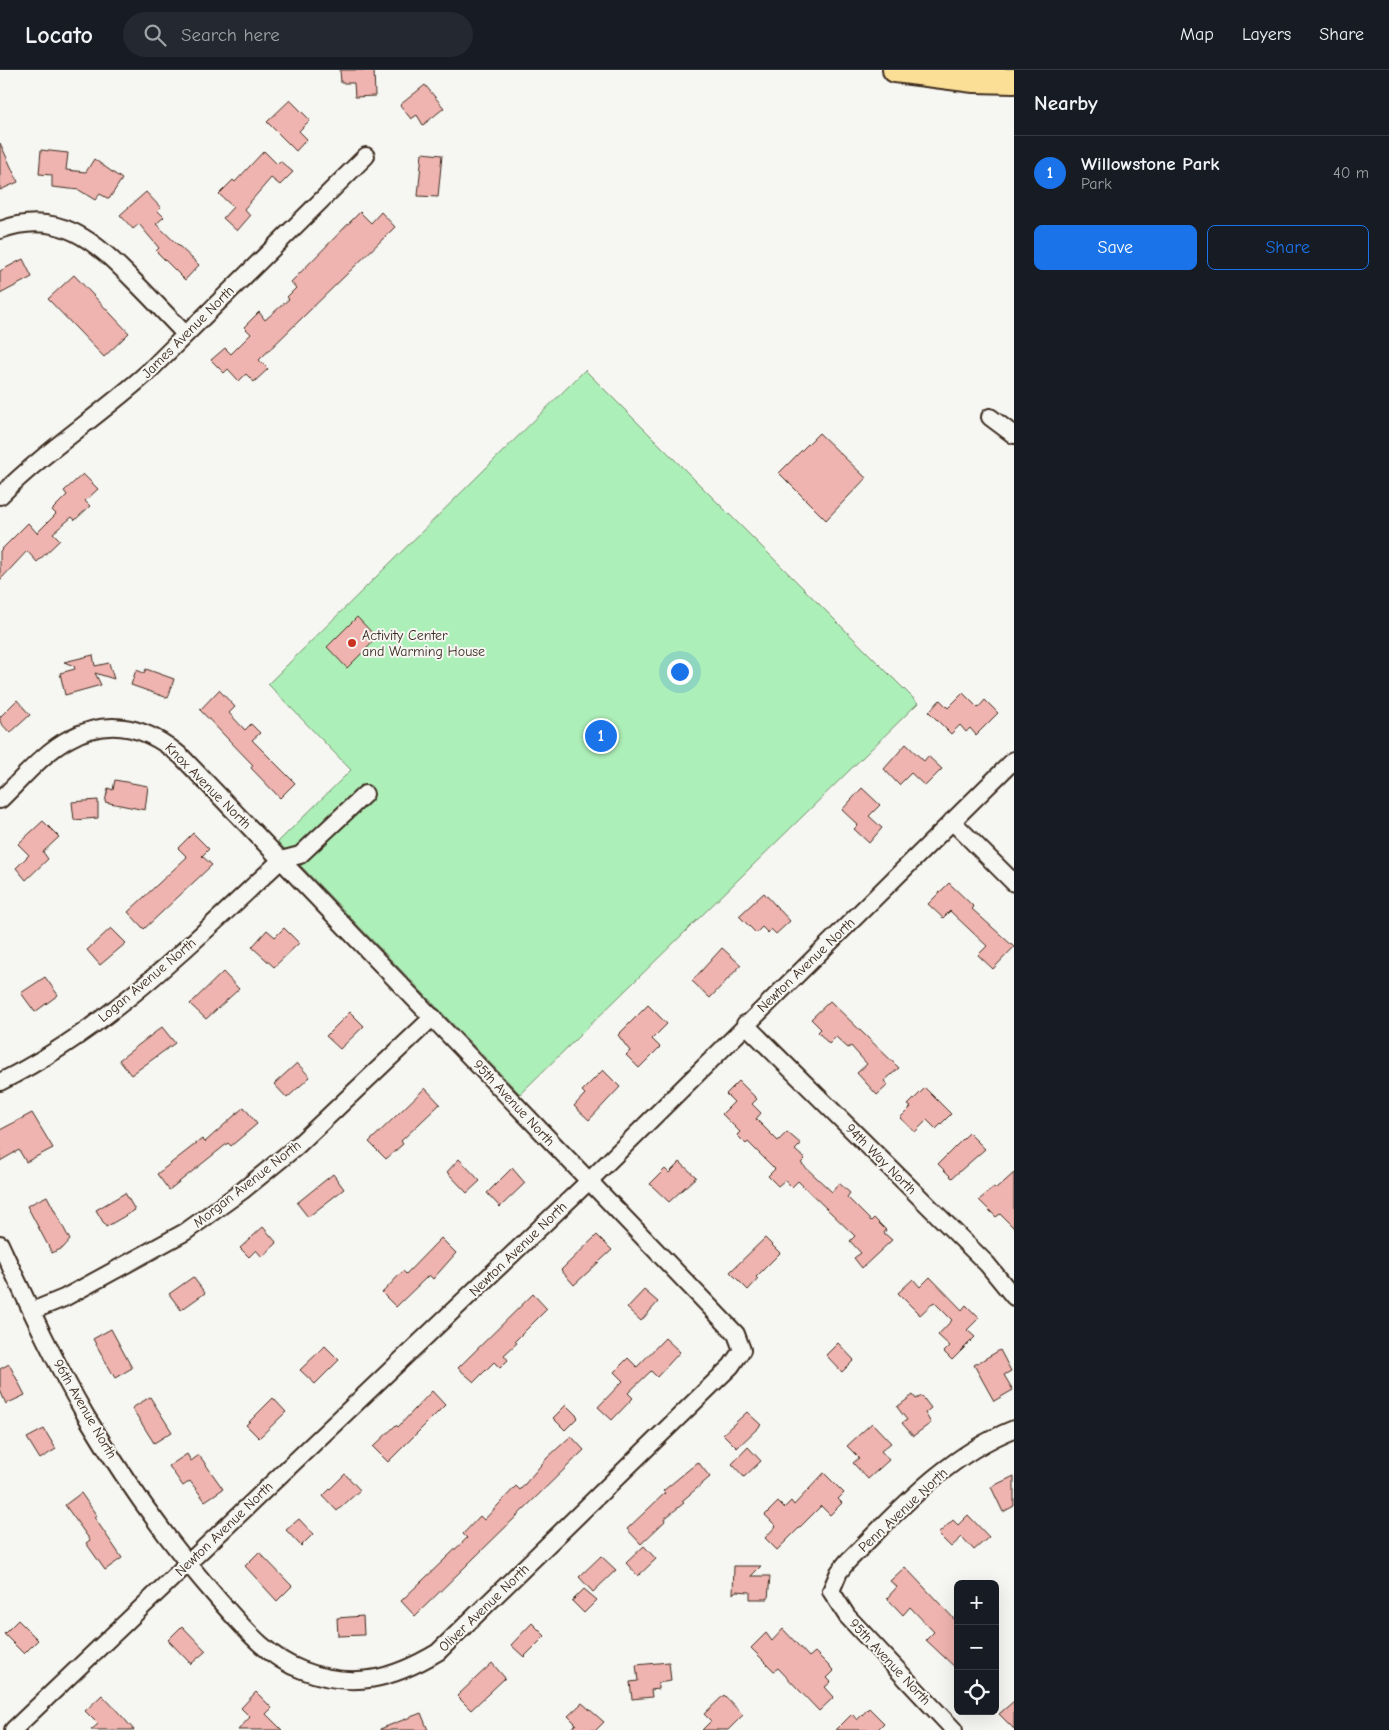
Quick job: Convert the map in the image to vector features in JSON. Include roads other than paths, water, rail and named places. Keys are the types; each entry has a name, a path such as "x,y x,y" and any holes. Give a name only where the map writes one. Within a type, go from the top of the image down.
{"highway":[{"path":"896,70 974,80 1014,81"}],"street":[{"name":"James Avenue North","path":"0,496 28,468 118,399 366,156"},
{"path":"0,230 26,225 47,224 68,229 88,238 106,251 185,334"},
{"path":"990,417 1014,435"},
{"name":"Knox Avenue North","path":"0,800 69,739 93,730 117,727 141,730 163,740 182,757 281,860"},
{"name":"Newton Avenue North","path":"13,1730 588,1182 745,1024 1014,760"},
{"path":"281,860 300,855 365,794"},
{"path":"952,822 1014,883"},
{"name":"95th Avenue North","path":"281,860 433,1017 588,1182 736,1334 742,1350"},
{"name":"Logan Avenue North","path":"0,1082 31,1067 93,1025 142,988 281,860"},
{"name":"Morgan Avenue North","path":"32,1312 64,1298 185,1232 242,1191 296,1147 433,1017"},
{"name":"94th Way North","path":"745,1024 987,1264 1014,1298"},
{"name":"96th Avenue North","path":"0,1244 32,1312 86,1415 133,1490 187,1564"},
{"name":"Oliver Avenue North","path":"187,1564 250,1635 276,1657 301,1670 328,1678 356,1681 383,1677 410,1669 438,1652 457,1636 731,1366 742,1350"},
{"name":"Penn Avenue North","path":"831,1590 839,1572 847,1562 914,1495 943,1471 974,1450 1014,1429"},
{"name":"95th Avenue North","path":"831,1590 847,1616 954,1730"},
{"path":"0,1724 7,1730"}],"place":[{"name":"Activity Center and Warming House","path":"352,643"},
{"name":"Willowstone Park","path":"601,736"}]}
